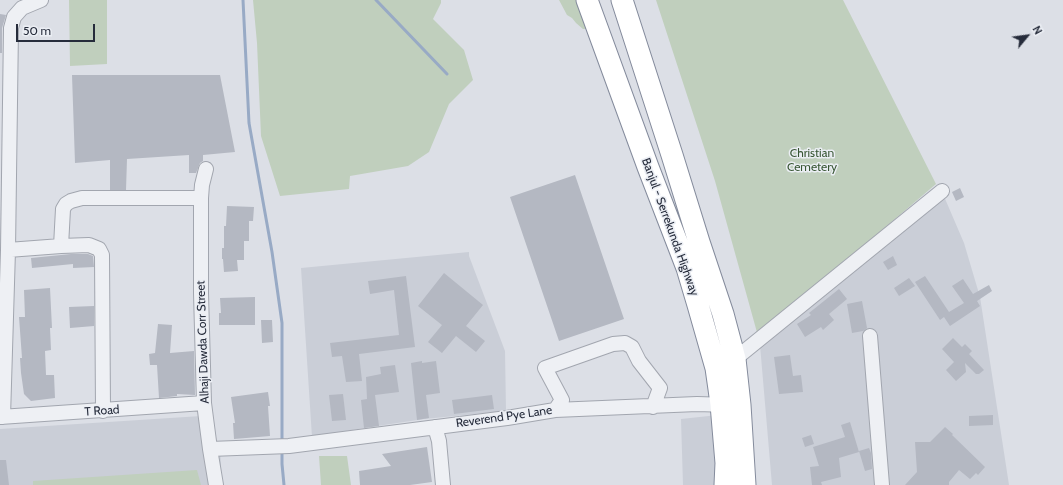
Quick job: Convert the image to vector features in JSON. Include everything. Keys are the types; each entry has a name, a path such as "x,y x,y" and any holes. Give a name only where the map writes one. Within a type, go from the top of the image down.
{"highway":[{"name":"Banjul - Serrekunda Highway","path":"587,0 648,167 687,268 716,368 730,405 745,485"},
{"name":"Banjul - Serrekunda Highway","path":"622,0 723,314 735,359 730,405 725,485"},
{"path":"648,167 672,155"}],"street":[{"path":"1,417 8,250 5,64 14,17 22,8 41,0"},
{"name":"Alhaji Dawda Corr Street","path":"206,169 202,185 201,198 201,292 204,404 216,485"},
{"path":"735,359 942,191"},
{"path":"60,246 63,209 66,204 71,201 82,198 201,198"},
{"path":"8,250 60,246 89,246 99,249 102,255 103,411"},
{"path":"870,336 882,485"},
{"path":"555,410 562,400 545,368 614,344 625,343 632,347 639,361 660,388 653,407"},
{"name":"T Road","path":"1,417 204,404"},
{"name":"Reverend Pye Lane","path":"210,449 289,446 507,418 555,410 697,404 730,405"},
{"path":"436,426 443,485"}],"shaded area":[{"path":"943,194 964,243 980,297 1009,485 772,485 760,345"},
{"path":"469,252 469,256 505,351 506,411 424,419 312,437 301,268"},
{"path":"718,415 720,485 683,485 681,419"},
{"path":"201,416 220,447 222,485 0,485 0,429"}],"green space":[{"path":"69,0 107,0 107,64 70,66"},
{"path":"253,0 441,0 433,19 464,50 473,80 449,104 429,152 408,166 350,176 349,189 280,196 261,136 257,43"},
{"path":"559,0 584,0 588,27 586,29 583,29 567,15"},
{"name":"Christian Cemetery","path":"656,0 843,0 936,184 758,336 715,181"},
{"path":"319,456 347,456 351,485 321,485"},
{"path":"197,470 201,485 33,485 33,481"}],"building":[{"path":"0,14 6,15 2,28 2,53 0,53"},
{"path":"72,75 220,75 235,152 203,155 203,161 200,163 196,173 189,173 189,155 127,159 126,190 110,190 110,160 75,163"},
{"path":"575,175 624,319 559,341 510,197"},
{"path":"960,188 964,197 956,201 952,192"},
{"path":"227,206 254,207 253,221 249,221 249,241 244,241 244,260 237,260 238,271 224,272 222,248 224,248 224,226 226,226"},
{"path":"88,254 93,256 94,267 73,268 73,264 32,268 31,258"},
{"path":"893,256 897,265 888,270 883,262"},
{"path":"444,273 483,305 466,326 485,341 476,352 456,336 442,353 428,342 442,325 418,306"},
{"path":"406,276 415,347 359,354 362,381 346,382 342,356 332,357 330,343 399,335 394,290 370,294 368,281"},
{"path":"925,276 949,312 964,303 952,286 963,279 973,294 989,285 992,291 977,301 980,306 950,326 944,317 940,320 915,282"},
{"path":"909,278 915,286 899,296 894,288"},
{"path":"50,288 52,328 50,328 51,350 45,351 46,375 54,375 55,398 31,401 24,394 21,373 20,358 22,358 19,317 25,317 24,290"},
{"path":"839,289 847,299 829,314 834,320 823,330 821,327 805,337 797,324 811,315 809,313"},
{"path":"255,297 255,325 219,325 219,313 221,313 220,298"},
{"path":"862,301 867,328 863,331 852,333 847,304"},
{"path":"94,306 94,326 70,328 69,307"},
{"path":"261,320 272,320 273,342 262,343"},
{"path":"158,324 172,325 170,353 194,351 195,395 177,394 177,396 159,398 157,365 150,365 149,354 155,353"},
{"path":"953,338 962,347 965,344 972,351 969,354 984,370 979,374 976,374 965,363 966,372 956,381 946,370 954,362 942,349"},
{"path":"790,355 793,376 801,375 803,392 779,394 774,357"},
{"path":"422,361 422,363 436,361 440,393 426,395 429,418 417,420 411,363"},
{"path":"395,365 399,392 375,395 379,426 364,428 361,400 367,399 366,377 381,374 380,367"},
{"path":"268,392 270,406 268,406 270,436 234,439 233,423 235,423 231,397"},
{"path":"343,394 346,420 332,421 329,395"},
{"path":"492,395 494,409 454,414 452,400"},
{"path":"993,415 993,425 969,426 969,416"},
{"path":"850,422 859,452 839,458 841,477 821,482 822,485 812,485 810,467 819,466 813,447 845,437 841,425"},
{"path":"945,427 985,467 978,475 976,473 970,479 959,470 949,482 949,485 905,485 917,472 915,442 930,442"},
{"path":"811,435 814,444 805,447 802,438"},
{"path":"427,447 432,482 410,485 360,485 359,471 391,466 382,454"},
{"path":"869,448 871,453 872,469 865,471 859,451"},
{"path":"0,460 6,460 9,485 0,485"}],"waterway":[{"path":"243,0 249,123 272,252 282,323 282,443"},
{"path":"376,0 447,74"},
{"path":"282,451 284,485"}]}
